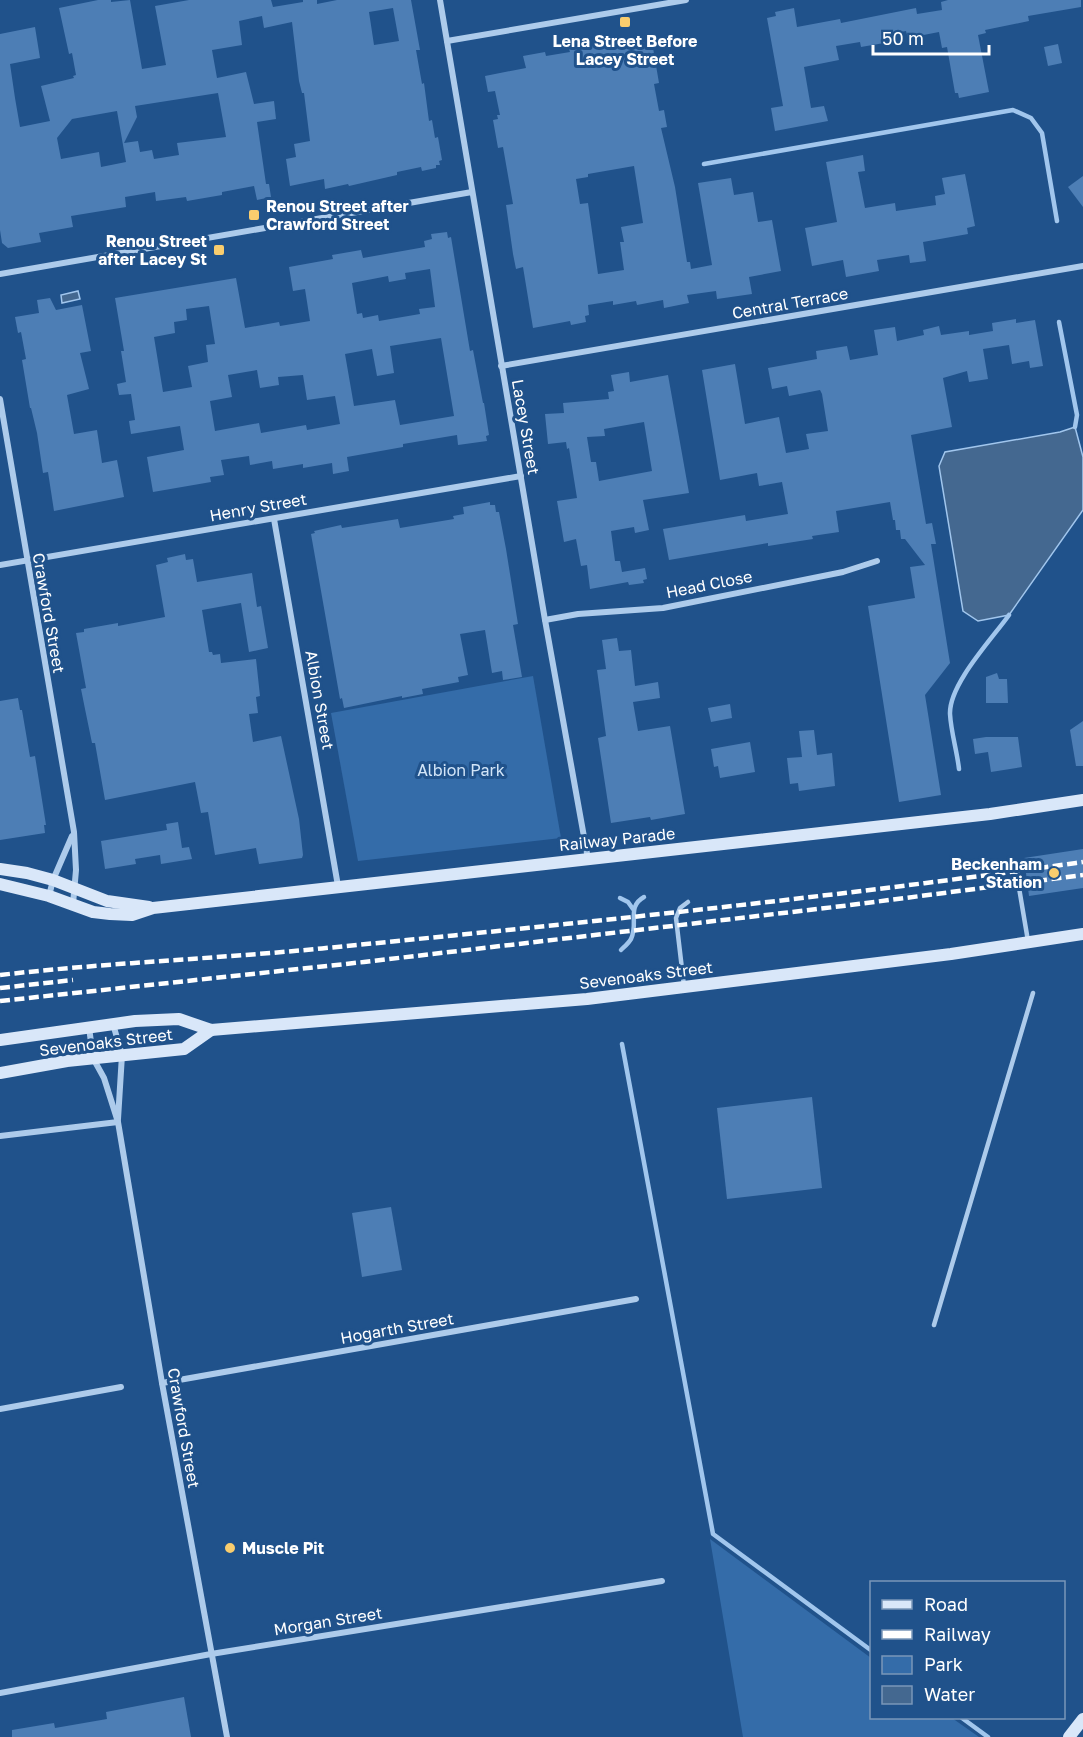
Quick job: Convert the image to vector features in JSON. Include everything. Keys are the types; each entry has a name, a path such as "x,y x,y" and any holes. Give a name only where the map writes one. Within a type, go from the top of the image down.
{"main road":[{"name":"Railway Parade","path":"0,884 49,896 93,912 132,915 153,908 990,814 1083,800"},
{"name":"Railway Parade","path":"0,869 53,880 107,901 153,908"},
{"name":"Sevenoaks Street","path":"0,1040 113,1024 179,1019 211,1030 587,999 951,954 1083,934"},
{"name":"Sevenoaks Street","path":"0,1073 67,1061 184,1049 211,1030"},
{"path":"1069,1737 1083,1719"}],"street":[{"name":"Lacey Street","path":"440,0 501,366 588,859"},
{"path":"447,40 686,0"},
{"path":"0,274 472,192"},
{"name":"Central Terrace","path":"501,366 1083,266"},
{"name":"Crawford Street","path":"0,399 74,832 73,905"},
{"name":"Henry Street","path":"0,565 521,476"},
{"name":"Albion Street","path":"274,519 338,886"},
{"name":"Head Close","path":"545,620 578,614 671,606 843,572 877,561"},
{"path":"49,896 53,880 74,832"},
{"name":"Crawford Street","path":"113,1024 122,1054 118,1122"},
{"name":"Crawford Street","path":"90,1027 93,1058 104,1078 118,1122 162,1383 227,1737"},
{"path":"0,1136 118,1122"},
{"name":"Hogarth Street","path":"162,1383 636,1299"},
{"path":"0,1409 121,1388"},
{"name":"Morgan Street","path":"0,1694 211,1654 662,1581"}],"lane":[{"path":"1001,863 1012,866 1017,876 1028,941"},
{"path":"684,986 676,918 680,908 688,902"},
{"path":"934,1325 1033,993"}],"green space":[{"name":"Albion Park","path":"533,676 561,838 358,861 331,713"},
{"path":"710,1539 870,1657 870,1719 953,1719 979,1737 743,1737"}],"water":[{"path":"78,291 80,299 62,303 61,295"},
{"path":"1075,427 1083,457 1083,510 1009,615 978,621 963,611 939,466 945,452 1060,432"}],"building":[{"path":"98,0 111,0 111,2 130,0 142,69 166,65 155,6 189,0 271,0 273,7 303,2 303,0 317,0 317,4 337,0 411,0 420,50 416,50 422,84 424,83 429,121 432,120 435,138 438,137 442,160 439,161 440,165 422,171 421,167 397,172 397,175 349,186 348,184 325,189 324,179 290,186 286,159 296,157 294,144 310,141 304,93 302,93 299,81 292,22 264,28 262,16 239,21 242,45 212,50 217,78 246,72 254,104 274,101 276,119 257,122 266,184 269,184 271,197 257,200 254,186 187,201 186,197 156,201 155,192 125,197 126,207 71,216 73,227 39,233 41,242 8,248 2,243 0,230 0,34 35,27 40,58 10,64 15,98 20,127 50,121 41,86 74,78 73,76 76,75 59,8","holes":["393,8 399,41 374,45 369,12","218,93 226,137 177,143 179,155 154,159 152,150 140,152 138,141 124,143 137,117 135,106","117,111 126,162 101,167 99,152 61,159 57,138 72,119"]},
{"path":"948,0 1081,0 1081,7 1028,16 1029,21 985,30 986,33 978,35 989,92 959,98 958,93 955,93 947,47 942,48 939,32 908,38 906,31 883,35 884,43 861,47 860,42 836,46 839,60 804,67 811,108 824,106 828,121 775,131 771,108 783,106 767,18 776,16 775,12 794,8 797,27 840,19 841,23 916,8 917,14 942,10 941,2"},
{"path":"632,38 633,42 644,40 645,43 652,42 659,83 654,84 659,111 664,110 667,127 661,128 675,187 687,262 690,262 691,269 712,265 698,183 731,178 734,195 753,192 758,222 772,220 781,271 749,277 752,294 717,299 716,291 687,295 689,303 664,308 663,300 637,305 636,301 613,305 613,301 588,305 589,315 585,316 586,322 571,325 570,321 533,328 523,267 516,269 513,254 506,205 513,204 503,147 498,148 493,120 498,119 497,115 500,115 495,91 488,92 485,76 526,68 523,56 545,52 546,56 570,52 569,49","holes":["634,166 643,223 621,227 624,242 620,242 624,270 598,274 588,203 580,204 576,179 588,177 588,174"]},
{"path":"1058,44 1062,63 1048,66 1044,47"},
{"path":"863,155 865,171 858,172 865,208 895,203 896,211 936,205 935,196 945,194 942,178 965,174 975,226 967,228 968,234 923,242 926,261 910,263 909,255 877,260 879,271 846,277 843,260 812,266 805,228 837,222 826,162"},
{"path":"1083,176 1083,207 1068,187"},
{"path":"447,232 448,238 451,237 470,351 473,350 484,403 489,435 486,436 487,441 458,445 457,435 403,444 403,447 347,457 349,471 333,474 332,463 303,468 303,464 273,469 272,461 250,465 249,456 221,460 224,475 210,477 211,482 153,492 147,457 184,450 180,426 131,434 129,421 135,420 131,394 119,395 117,384 126,382 121,351 124,351 115,298 236,278 245,328 279,322 280,326 310,321 305,289 293,291 289,267 333,259 332,255 361,250 363,258 425,247 424,241 432,239 431,234","holes":["430,269 435,307 419,309 420,314 379,321 378,315 363,318 362,313 357,314 352,283 388,276 389,282 406,279 405,273","209,306 215,344 206,345 208,362 188,366 192,387 163,392 154,337 175,333 174,322 187,320 186,309","441,338 454,416 400,425 395,400 354,406 345,354 372,349 377,376 394,373 390,346","257,370 260,388 279,385 278,377 303,375 307,400 335,396 340,424 307,430 306,425 261,433 259,423 215,431 210,401 232,397 228,375"]},
{"path":"50,298 56,310 82,305 91,351 80,353 89,389 67,395 74,434 97,430 102,463 117,460 124,497 54,511 48,472 43,473 22,360 26,359 21,332 18,333 15,317 39,313 37,300"},
{"path":"1016,319 1016,323 1035,320 1043,366 1030,368 1029,361 1012,364 1009,345 983,349 988,379 969,382 967,371 943,378 952,427 911,435 926,524 932,523 936,544 931,544 950,663 925,695 941,795 899,802 868,606 915,598 910,567 925,565 905,539 901,539 900,530 896,530 890,502 836,511 839,532 812,536 813,539 768,546 768,543 669,560 663,529 745,515 746,521 788,514 782,482 759,486 757,473 720,480 702,370 735,364 745,424 779,417 786,453 809,449 806,434 828,431 822,394 820,390 789,396 787,386 772,389 768,368 817,359 816,351 847,346 850,360 878,355 874,330 895,327 897,341 924,335 923,330 939,326 941,335 969,331 969,335 993,331 992,323"},
{"path":"629,372 630,382 668,375 689,493 643,500 649,530 635,533 634,527 611,531 615,561 620,561 622,572 645,568 647,579 643,580 644,583 629,585 628,582 590,589 587,565 581,566 576,539 564,542 557,501 577,498 569,448 567,449 566,442 548,444 545,414 564,413 563,403 609,399 608,392 614,391 611,375","holes":["644,422 652,471 599,481 596,462 591,462 587,437 605,436 604,429"]},
{"path":"490,502 490,505 495,505 496,512 499,512 506,549 518,624 513,625 522,677 503,680 502,671 492,673 485,630 460,634 468,675 458,677 459,682 422,689 423,694 344,708 342,698 340,699 311,534 315,533 314,531 341,525 342,528 398,519 400,528 454,519 453,516 464,514 463,507"},
{"path":"185,554 186,560 193,559 197,582 252,573 257,607 261,606 268,648 249,652 241,603 202,610 209,652 213,655 220,654 221,663 256,659 260,696 256,697 258,713 249,714 253,742 281,736 299,819 302,858 259,864 256,848 215,855 208,812 201,813 195,782 105,800 95,743 92,743 81,689 86,688 76,633 84,632 84,629 118,623 118,626 165,617 156,565 168,562 167,558"},
{"path":"617,638 619,651 631,650 635,686 658,682 660,698 633,702 638,731 670,726 685,814 651,820 650,817 611,823 598,738 606,736 597,670 606,669 602,640"},
{"path":"997,673 999,679 1007,679 1008,703 986,703 986,677"},
{"path":"18,698 30,757 35,756 46,825 44,825 45,833 0,840 0,701"},
{"path":"730,704 732,718 711,722 708,708"},
{"path":"1083,721 1083,766 1076,766 1070,730"},
{"path":"814,730 817,755 832,753 835,786 799,791 798,783 790,784 787,758 802,757 799,731"},
{"path":"1018,737 1022,767 991,772 988,752 975,754 973,739"},
{"path":"750,742 755,772 720,778 718,766 714,767 711,749"},
{"path":"178,822 182,848 189,847 192,859 161,864 160,855 135,859 136,864 105,869 101,841 167,830 166,824"},
{"name":"Beckenham Station","path":"1083,849 1083,888 1029,896 1024,858"},
{"path":"812,1097 822,1188 727,1199 717,1108"},
{"path":"391,1207 402,1270 362,1277 352,1213"},
{"path":"184,1697 191,1737 12,1737 12,1730 54,1723 55,1728 107,1719 106,1712"}],"waterway":[{"path":"704,164 1013,110 1031,118 1042,133 1057,221"},
{"path":"1059,322 1077,415 1075,427"},
{"path":"959,769 950,714 956,689 1009,615"},
{"path":"621,950 631,939 634,910 644,897"},
{"path":"620,898 628,902 633,909"},
{"path":"622,1044 713,1534 870,1650"},
{"path":"963,1719 988,1737"}],"railway":[{"path":"0,975 316,949 604,920 796,899 1083,862"},
{"path":"0,1001 364,962 843,906 1083,875"},
{"path":"0,988 73,980"}],"place":[{"name":"Lena Street Before Lacey Street","path":"625,22"},
{"name":"Renou Street after Crawford Street","path":"254,215"},
{"name":"Renou Street after Lacey St","path":"219,250"},
{"name":"Beckenham Station","path":"1054,873"},
{"name":"Muscle Pit","path":"230,1548"}]}
